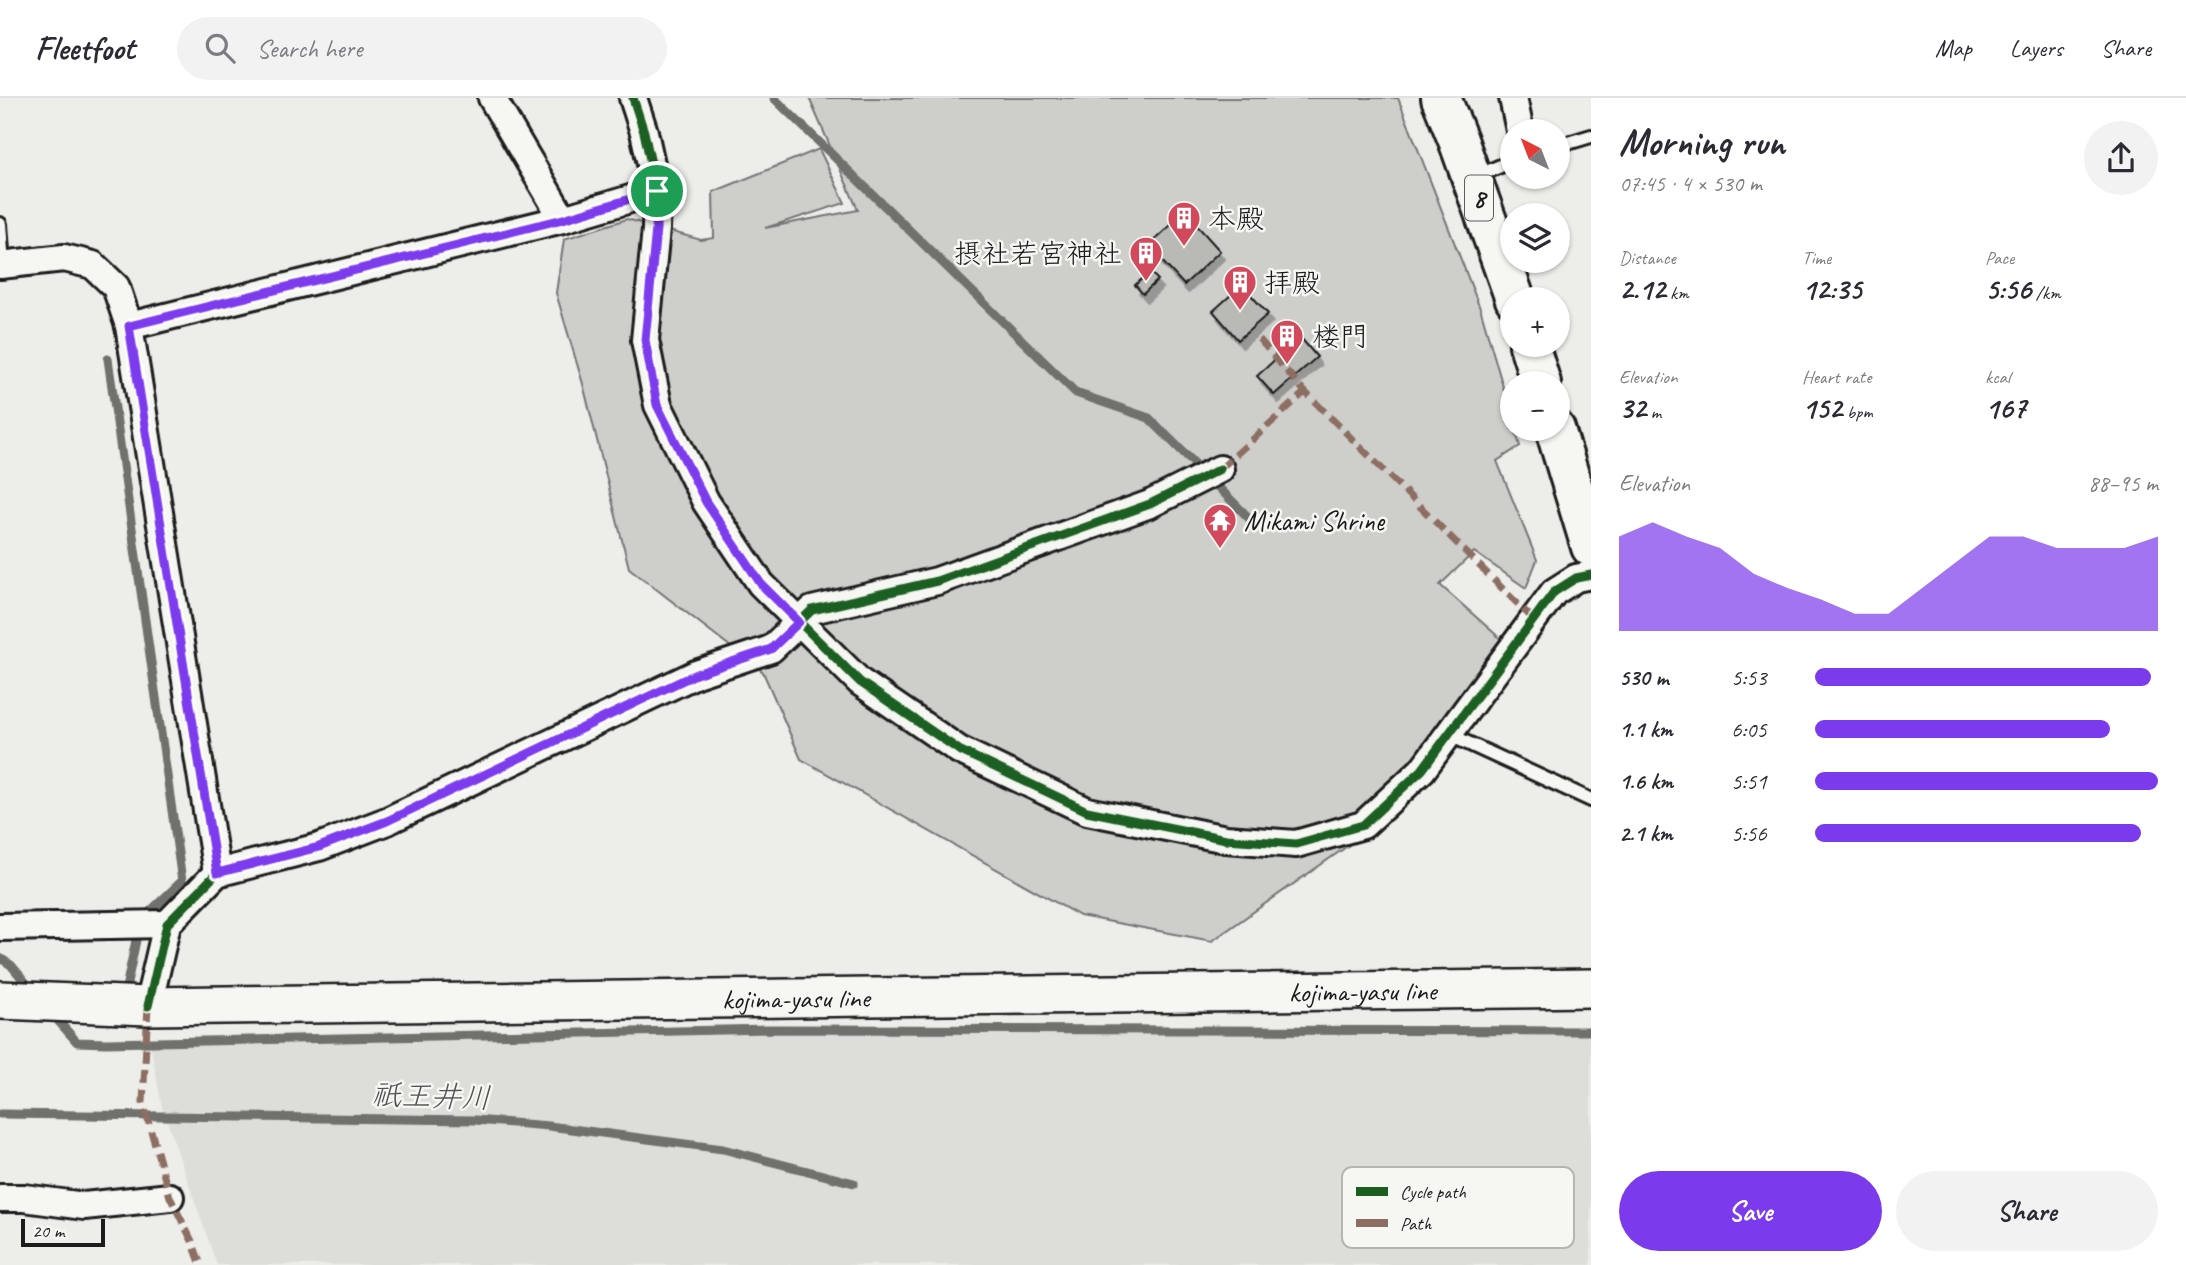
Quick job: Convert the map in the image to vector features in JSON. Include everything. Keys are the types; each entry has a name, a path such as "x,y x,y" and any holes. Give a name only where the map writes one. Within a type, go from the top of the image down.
{"highway":[{"name":"8","path":"1441,98 1511,287"},
{"path":"1560,441 1584,502 1591,547"}],"main road":[{"name":"kojima-yasu line","path":"0,1000 148,1006 1591,988"}],"street":[{"path":"492,98 563,219"},
{"path":"633,98 657,191 645,340 657,405 706,502 761,584 860,682 959,750 1087,811 1226,839 1296,844 1363,825 1422,770 1554,592 1576,578 1591,575"},
{"path":"1513,98 1517,119"},
{"path":"129,326 563,219 657,191"},
{"path":"2,265 64,258 93,265 116,287 129,326 217,873"},
{"path":"148,1006 167,924 217,873 319,847 387,821 696,674 771,649 812,610 937,581 1037,547 1150,504 1220,469"},
{"path":"0,927 167,924"},
{"path":"0,1198 24,1198 84,1206 170,1197"}],"lane":[{"path":"1570,142 1591,136"},
{"path":"1472,179 1500,166"},
{"path":"0,224 2,265"},
{"path":"1448,734 1591,800"}],"shaded area":[{"path":"809,98 1398,98 1481,311 1500,377 1500,441 1519,441 1520,446 1497,461 1537,560 1526,588 1474,552 1440,585 1502,640 1438,746 1356,840 1212,941 1080,916 801,759 763,672 629,568 583,384 556,293 564,239 627,219 701,240 714,238 713,192 819,149 845,203 765,228 858,210"},
{"path":"1582,1031 1591,1038 1591,1265 217,1265 162,1107 150,1043 798,1032"}],"building":[{"name":"本殿","path":"1185,212 1220,251 1184,285 1148,246"},
{"name":"摂社若宮神社","path":"1150,272 1158,280 1143,294 1135,285"},
{"name":"拝殿","path":"1242,285 1268,314 1238,340 1213,311"},
{"name":"楼門","path":"1300,337 1317,357 1274,395 1257,376"}],"waterway":[{"path":"774,98 1076,393 1149,418 1254,523"},
{"path":"108,359 182,881 140,921 125,993"},
{"path":"0,958 11,965 32,990"},
{"path":"52,1014 77,1042 106,1043 771,1029 1591,1031"},
{"name":"祇王井川","path":"0,1114 475,1120 549,1126 723,1149 854,1183"}],"marked path":[{"path":"1259,339 1305,392 1534,620"},
{"path":"1220,469 1305,392"},
{"path":"148,1006 143,1103 170,1197 201,1265"}],"cycle path":[{"path":"633,98 644,132 657,191 645,340 658,405 706,502 761,584 860,682 959,750 1087,811 1226,839 1296,844 1363,825 1422,770 1554,592 1576,578 1591,575"},
{"path":"148,1006 167,924 217,873 319,847 387,821 696,674 771,649 812,610 937,581 1150,504 1220,469"}],"place":[{"name":"本殿","path":"1184,248"},
{"name":"摂社若宮神社","path":"1146,283"},
{"name":"拝殿","path":"1240,312"},
{"name":"楼門","path":"1287,366"},
{"name":"Mikami Shrine","path":"1220,550"}],"route":[{"path":"657,191 645,340 657,405 706,502 761,584 799,622 771,649 696,674 387,821 319,847 217,873 129,326 563,219 657,191"}]}
